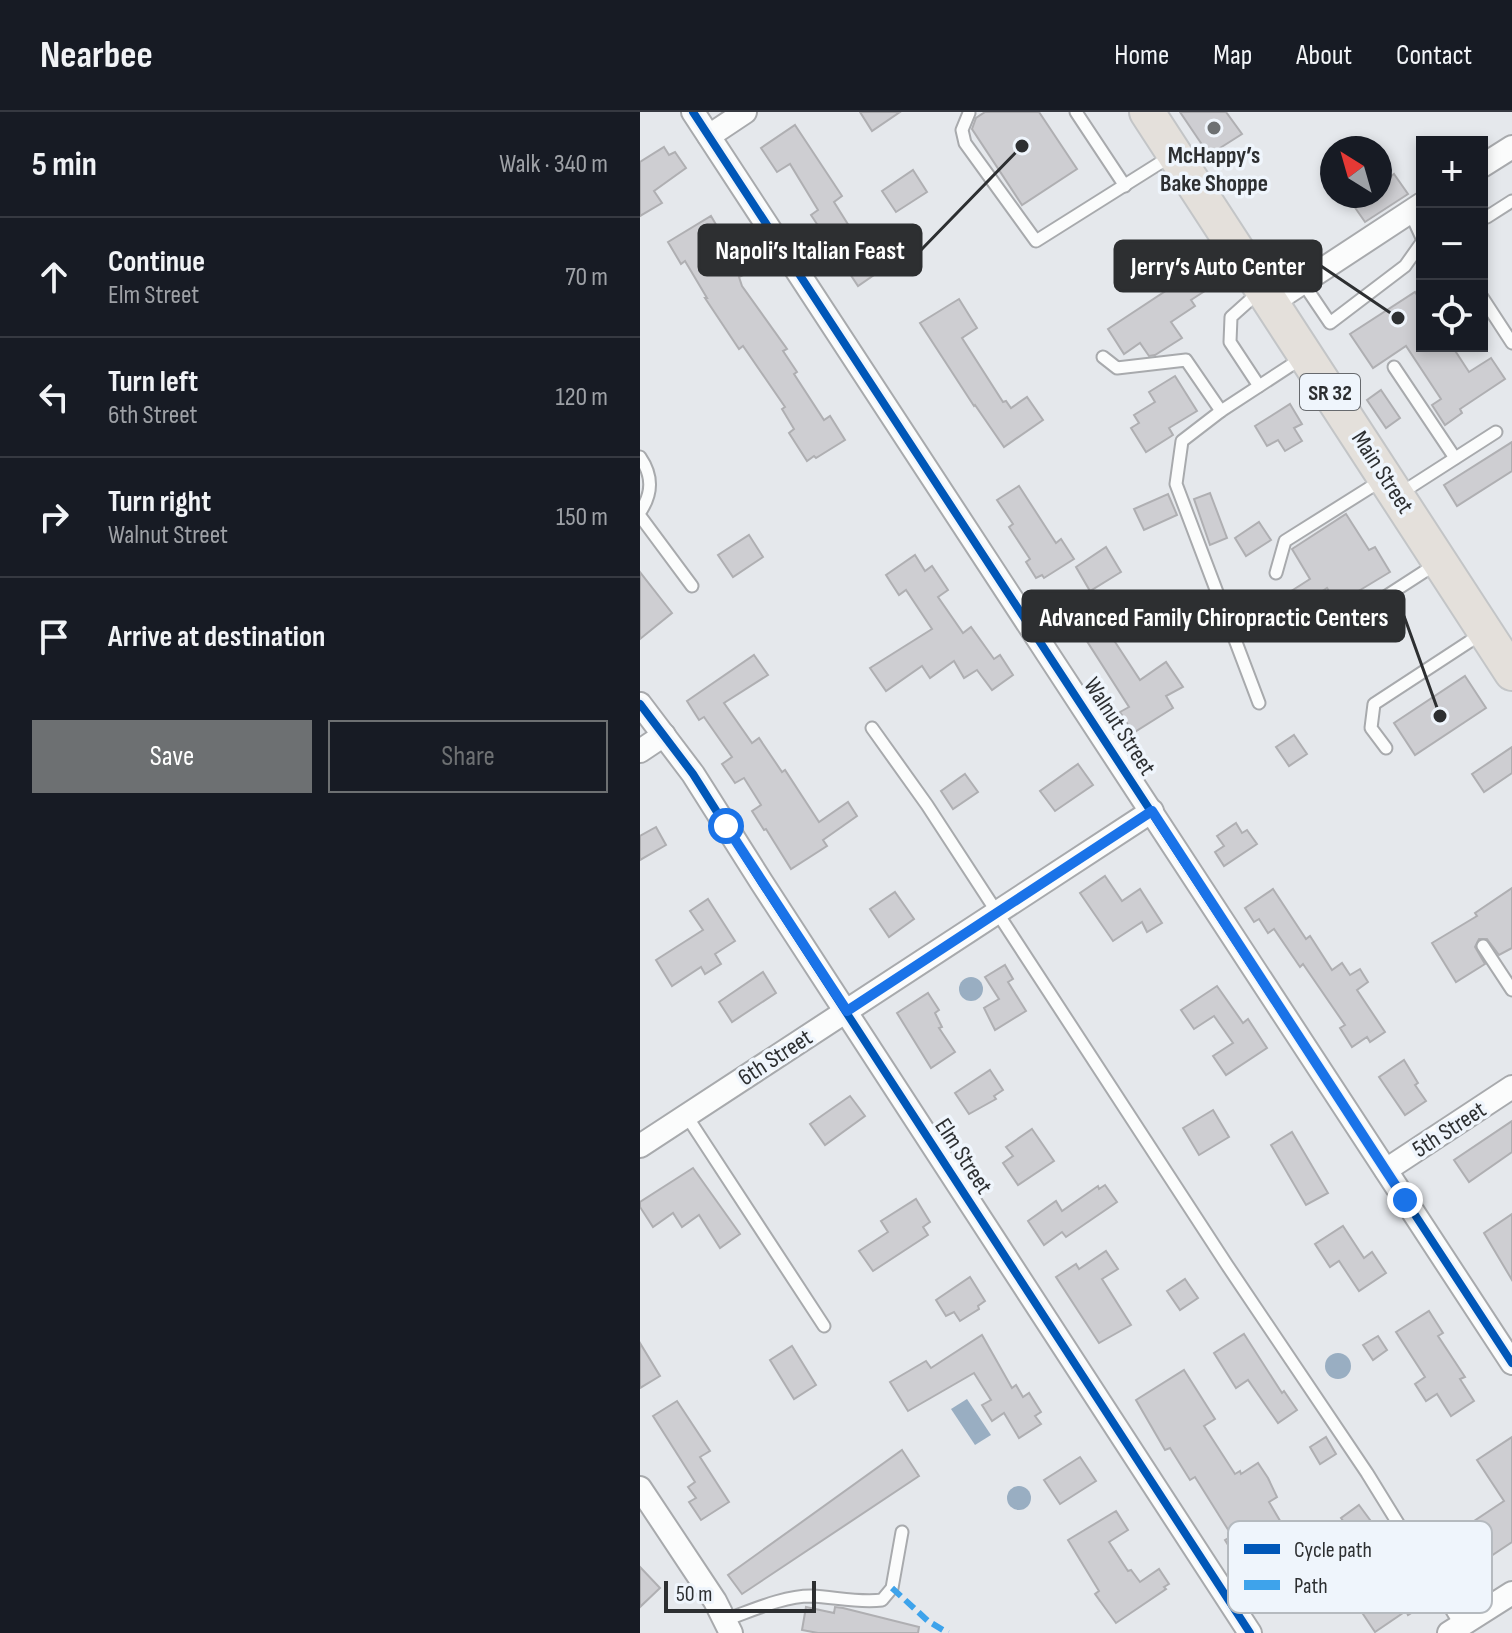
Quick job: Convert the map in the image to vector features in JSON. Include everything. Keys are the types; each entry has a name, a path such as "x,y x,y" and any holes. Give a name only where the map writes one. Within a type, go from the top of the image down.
{"main road":[{"name":"Main Street","path":"1147,112 1512,673"}],"street":[{"name":"Walnut Street","path":"693,112 1512,1363"},
{"path":"709,136 745,112"},
{"path":"1488,162 1512,147"},
{"path":"1268,295 1303,283 1416,209"},
{"name":"Elm Street","path":"640,704 693,774 1228,1599"},
{"path":"640,751 664,735"},
{"name":"6th Street","path":"640,1146 1152,811"},
{"name":"5th Street","path":"1386,1170 1512,1087"},
{"path":"640,1488 715,1601 728,1627"},
{"path":"1492,1607 1512,1593"},
{"name":"Elm Street","path":"1237,1613 1250,1633"},
{"path":"1459,1630 1483,1613"}],"lane":[{"path":"969,112 962,130 965,143 1036,241 1174,154"},
{"path":"1076,112 1125,186"},
{"path":"1488,216 1512,201"},
{"path":"1303,283 1330,323 1405,266 1416,249"},
{"path":"1259,386 1230,342 1231,317 1268,295"},
{"path":"1488,306 1512,343"},
{"path":"1259,703 1176,484 1182,441 1221,411 1307,355"},
{"path":"1103,357 1117,368 1186,360 1221,411"},
{"path":"1394,367 1455,458"},
{"path":"1276,573 1285,541 1392,486 1455,458 1496,432"},
{"path":"640,457 649,478 649,498 640,514 692,586"},
{"path":"1354,617 1440,562"},
{"path":"1386,748 1371,728 1374,704 1485,632"},
{"path":"872,728 927,805 1367,1473 1395,1521"},
{"path":"1483,946 1512,990"},
{"path":"686,1115 824,1326"},
{"path":"728,1627 765,1606 808,1596 866,1602 882,1600 892,1588 902,1532"}],"water":[{"path":"971,977 982,984 983,989 976,1000 971,1001 960,994 959,989 966,978"},
{"path":"1338,1353 1347,1357 1351,1366 1347,1375 1338,1379 1329,1375 1325,1366 1329,1357"},
{"path":"967,1399 991,1435 975,1445 951,1409"},
{"path":"1019,1486 1030,1493 1031,1498 1024,1509 1019,1510 1008,1503 1007,1498 1014,1487"}],"building":[{"path":"860,112 900,112 872,131"},
{"path":"985,112 1039,112 1077,169 1022,205 972,129 976,118"},
{"name":"McHappy’s Bake Shoppe","path":"1180,112 1226,112 1242,134 1209,155"},
{"path":"795,125 842,196 834,202 861,245 869,240 872,243 880,237 893,255 884,262 887,266 858,286 811,215 818,210 790,164 777,172 761,148"},
{"path":"664,147 669,155 675,152 686,168 654,191 662,203 640,216 640,162"},
{"path":"913,170 927,192 896,212 882,191"},
{"path":"1394,174 1408,194 1392,204"},
{"path":"1355,208 1386,208 1365,222"},
{"path":"711,216 745,274 739,277 742,286 787,349 783,351 797,372 794,374 824,420 830,416 845,440 816,458 814,456 807,461 789,433 794,429 782,409 785,407 743,346 739,349 685,261 681,264 668,242"},
{"path":"1199,269 1211,287 1191,300 1195,306 1171,322 1182,338 1155,355 1149,356 1140,343 1124,354 1108,329"},
{"path":"1415,292 1416,352 1456,352 1469,372 1491,358 1505,379 1460,409 1462,413 1445,425 1432,405 1441,399 1406,346 1373,368 1350,334"},
{"path":"959,299 977,328 962,338 1003,402 1006,401 1011,408 1027,397 1043,420 1004,447 920,323"},
{"path":"1175,376 1197,411 1169,428 1173,435 1146,452 1131,428 1139,423 1134,415 1155,402 1149,392"},
{"path":"1381,390 1400,418 1386,428 1367,400"},
{"path":"1290,404 1302,424 1294,428 1302,441 1285,451 1278,440 1267,446 1255,426"},
{"path":"1512,442 1512,471 1457,506 1444,485"},
{"path":"1019,486 1056,543 1061,539 1074,559 1044,578 1042,575 1036,578 1026,562 1030,559 1009,527 1013,524 997,500"},
{"path":"1210,493 1227,538 1210,545 1194,499"},
{"path":"1168,494 1177,515 1144,530 1134,509"},
{"path":"1346,514 1369,550 1375,547 1390,572 1337,604 1327,588 1295,610 1285,595 1310,579 1292,549"},
{"path":"1259,522 1271,540 1246,556 1235,538"},
{"path":"749,535 763,557 733,577 718,555"},
{"path":"1106,547 1121,572 1090,591 1076,567"},
{"path":"915,555 925,571 932,566 948,590 938,597 963,633 971,627 994,659 1000,655 1013,675 992,690 977,670 964,678 954,661 930,678 922,666 886,691 870,668 932,629 906,590 899,595 886,575"},
{"path":"640,572 672,613 640,639"},
{"path":"1089,598 1140,680 1166,662 1183,687 1166,696 1173,708 1133,733 1120,712 1129,707 1081,632 1075,636 1062,615"},
{"path":"754,655 768,675 724,703 752,743 759,738 782,772 785,770 819,822 848,802 857,816 823,840 827,846 791,869 752,811 761,805 744,778 735,783 722,764 732,757 704,717 699,720 687,701"},
{"path":"1465,676 1486,708 1415,755 1394,723"},
{"path":"1294,735 1307,754 1289,766 1276,747"},
{"path":"1512,747 1512,773 1484,792 1472,774"},
{"path":"1078,764 1093,785 1055,811 1040,791"},
{"path":"965,774 978,792 953,809 941,791"},
{"path":"1236,823 1242,833 1247,830 1257,844 1224,866 1215,852 1224,846 1217,836"},
{"path":"656,827 666,845 640,860 640,836"},
{"path":"1105,876 1122,901 1140,889 1162,923 1147,932 1142,922 1113,941 1080,893"},
{"path":"1512,888 1512,948 1499,955 1487,939 1479,939 1475,947 1485,964 1456,982 1432,943 1477,916 1475,913"},
{"path":"1273,889 1306,939 1310,936 1332,970 1342,963 1350,975 1360,969 1368,982 1357,990 1385,1032 1370,1042 1367,1037 1352,1047 1340,1028 1345,1025 1303,964 1300,967 1274,929 1268,933 1259,919 1254,922 1245,908"},
{"path":"895,892 914,919 889,937 870,909"},
{"path":"708,899 735,941 715,954 721,964 705,974 701,967 672,986 656,960 703,930 690,911"},
{"path":"1005,965 1013,979 1008,982 1026,1011 995,1030 984,1008 999,999 985,977"},
{"path":"763,972 776,993 732,1022 719,1002"},
{"path":"1217,986 1243,1023 1248,1019 1267,1048 1226,1075 1213,1056 1233,1043 1214,1016 1194,1029 1181,1010"},
{"path":"928,993 939,1010 935,1013 942,1027 939,1028 955,1052 931,1068 897,1013"},
{"path":"1404,1060 1426,1101 1405,1115 1379,1077"},
{"path":"990,1070 1003,1090 994,1096 996,1099 969,1114 955,1093"},
{"path":"850,1096 865,1116 825,1145 810,1124"},
{"path":"1213,1110 1229,1137 1199,1155 1183,1128"},
{"path":"1512,1121 1512,1152 1469,1182 1454,1160"},
{"path":"1032,1129 1054,1161 1018,1185 1003,1163 1013,1156 1006,1147"},
{"path":"1292,1132 1328,1193 1306,1205 1271,1145"},
{"path":"693,1168 740,1234 720,1248 699,1215 682,1227 673,1213 653,1227 640,1207 640,1202"},
{"path":"1105,1185 1117,1202 1066,1237 1062,1232 1044,1245 1028,1221 1056,1201 1062,1211 1098,1186 1099,1189"},
{"path":"916,1199 930,1222 923,1227 928,1235 873,1271 859,1251 888,1232 881,1221"},
{"path":"1512,1214 1512,1280 1484,1233"},
{"path":"1343,1226 1364,1258 1372,1252 1386,1273 1359,1291 1339,1261 1330,1267 1315,1244"},
{"path":"1106,1251 1118,1269 1102,1279 1131,1325 1099,1343 1056,1277 1076,1264 1079,1269"},
{"path":"970,1277 985,1301 978,1306 979,1309 960,1321 954,1312 946,1316 936,1300"},
{"path":"1185,1279 1198,1298 1180,1310 1167,1291"},
{"path":"1429,1311 1443,1333 1438,1336 1465,1377 1460,1379 1474,1401 1451,1416 1437,1394 1426,1401 1415,1384 1425,1377 1396,1332"},
{"path":"1244,1334 1282,1393 1284,1391 1297,1410 1278,1423 1248,1380 1236,1388 1214,1353"},
{"path":"982,1335 1012,1388 1016,1385 1023,1397 1029,1393 1041,1412 1035,1416 1041,1424 1019,1438 1004,1413 992,1421 982,1405 991,1400 974,1373 908,1411 890,1382 926,1361 931,1368"},
{"path":"1378,1336 1387,1350 1373,1360 1363,1345"},
{"path":"640,1343 660,1376 640,1388"},
{"path":"792,1346 816,1385 794,1399 770,1360"},
{"path":"1184,1370 1215,1419 1204,1426 1235,1474 1240,1471 1241,1474 1258,1463 1277,1497 1269,1502 1280,1521 1228,1521 1228,1530 1195,1477 1190,1480 1170,1448 1165,1450 1136,1400"},
{"path":"677,1401 710,1451 700,1457 729,1502 701,1520 689,1502 696,1498 688,1487 695,1482 653,1416"},
{"path":"1326,1437 1336,1454 1320,1464 1310,1447"},
{"path":"1512,1437 1512,1542 1492,1555 1492,1521 1474,1521 1504,1501 1477,1460"},
{"path":"902,1450 919,1476 742,1594 728,1575"},
{"path":"1080,1457 1096,1481 1060,1504 1044,1480"},
{"path":"1359,1505 1371,1521 1343,1521 1341,1518"},
{"path":"1116,1511 1128,1530 1109,1542 1128,1571 1131,1570 1140,1582 1159,1569 1169,1584 1116,1623 1095,1594 1099,1591 1068,1540"},
{"path":"640,1567 660,1588 640,1607"},
{"path":"806,1607 834,1613 835,1607 843,1608 919,1627 918,1633 818,1633 802,1630"},
{"path":"1362,1613 1403,1613 1375,1632"}],"marked path":[{"path":"892,1588 928,1621 948,1633"}],"cycle path":[{"path":"693,112 1512,1363"},
{"path":"640,704 693,774 1228,1599"},
{"path":"1237,1613 1250,1633"}],"place":[{"name":"McHappy’s Bake Shoppe","path":"1214,128"},
{"name":"Napoli’s Italian Feast","path":"1022,146"},
{"name":"Jerry’s Auto Center","path":"1398,318"},
{"name":"Advanced Family Chiropractic Centers","path":"1440,716"}],"route":[{"path":"726,826 847,1011 1152,811 1405,1200"}]}
